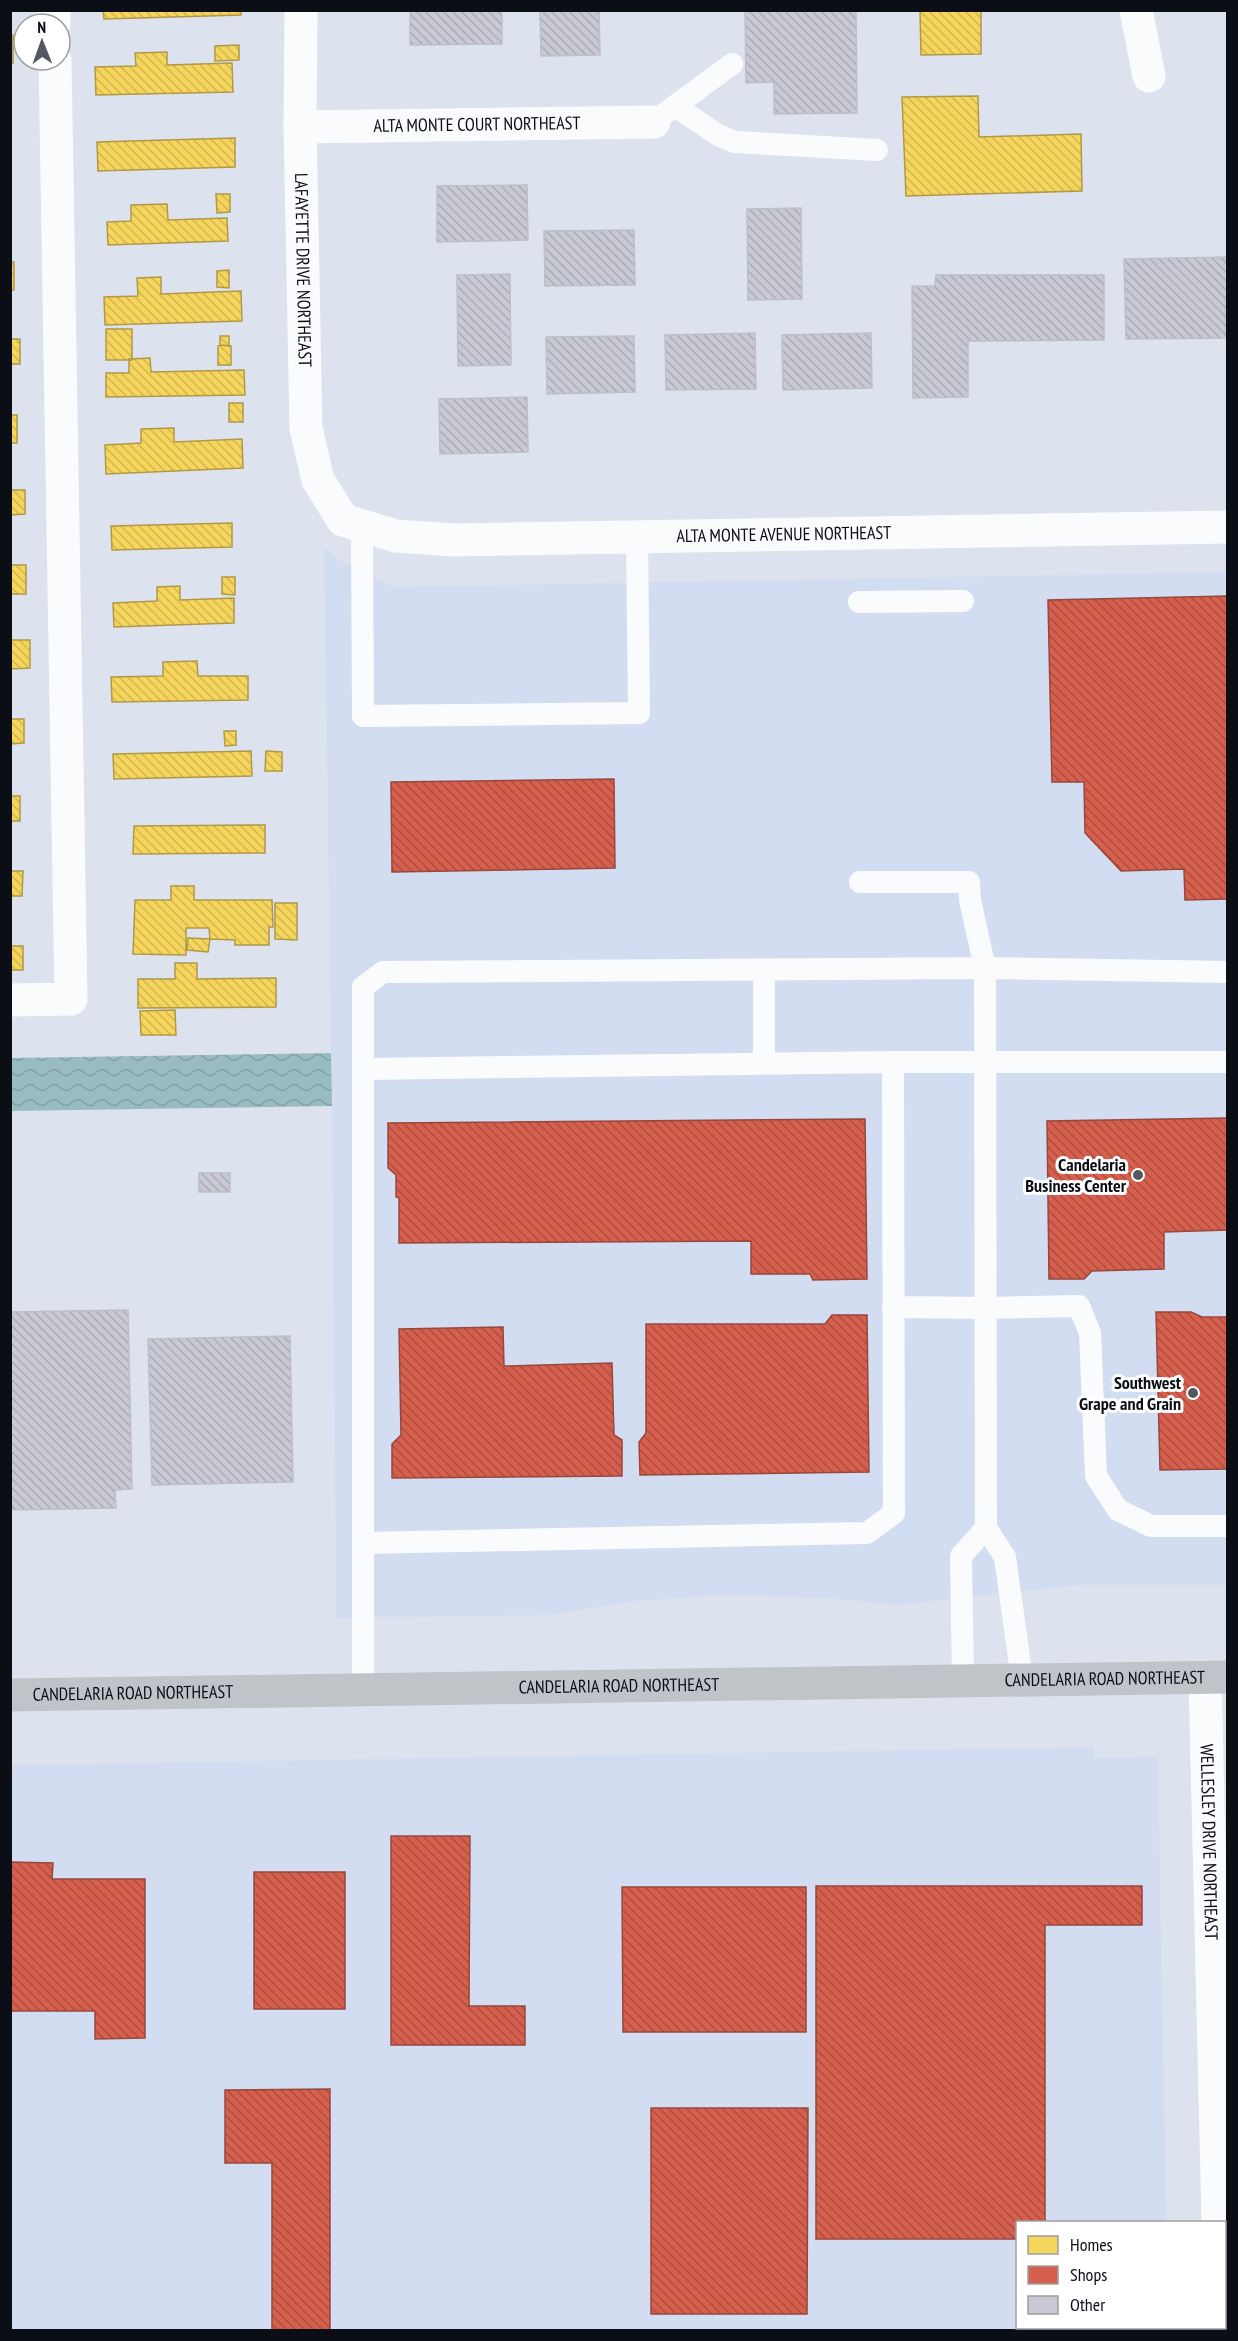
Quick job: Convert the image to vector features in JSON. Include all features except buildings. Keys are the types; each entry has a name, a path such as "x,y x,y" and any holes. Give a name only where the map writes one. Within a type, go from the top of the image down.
{"main road":[{"name":"CANDELARIA ROAD NORTHEAST","path":"10,1695 1216,1677"}],"street":[{"name":"LAFAYETTE DRIVE NORTHEAST","path":"301,10 300,127 306,428 318,480 353,523"},
{"path":"1136,10 1149,76"},
{"path":"10,1000 71,999 55,72"},
{"name":"ALTA MONTE COURT NORTHEAST","path":"300,127 664,114"},
{"name":"ALTA MONTE AVENUE NORTHEAST","path":"353,523 396,536 453,540 1227,527"},
{"name":"WELLESLEY DRIVE NORTHEAST","path":"1216,1677 1218,2221"}],"lane":[{"path":"664,114 732,64"},
{"path":"664,114 735,142 877,150"},
{"path":"353,523 363,716 639,713 636,537"},
{"path":"859,602 963,601"},
{"path":"860,882 969,882 970,900 985,968 987,1528 1005,1557 1022,1680"},
{"path":"363,1690 363,987 383,972 985,968 1227,972"},
{"path":"764,970 764,1063"},
{"path":"363,1069 987,1061 1227,1062"},
{"path":"363,1543 867,1533 894,1513 892,1062"},
{"path":"893,1306 987,1308 1078,1306 1090,1333 1096,1476 1118,1510 1151,1526 1227,1526"},
{"path":"963,1680 960,1556 987,1528"}],"shaded area":[{"path":"324,547 338,559 394,587 1227,572 1227,1585 1080,1585 898,1605 825,1598 721,1595 637,1601 550,1615 336,1618"},
{"path":"1094,1747 1095,1758 1155,1757 1158,1759 1166,2221 1016,2221 1016,2329 1168,2330 11,2330 10,1765"}],"water":[{"path":"331,1053 332,1106 11,1111 11,1058"}],"place":[{"name":"Candelaria Business Center","path":"1138,1175"},
{"name":"Southwest Grape and Grain","path":"1193,1393"}]}
